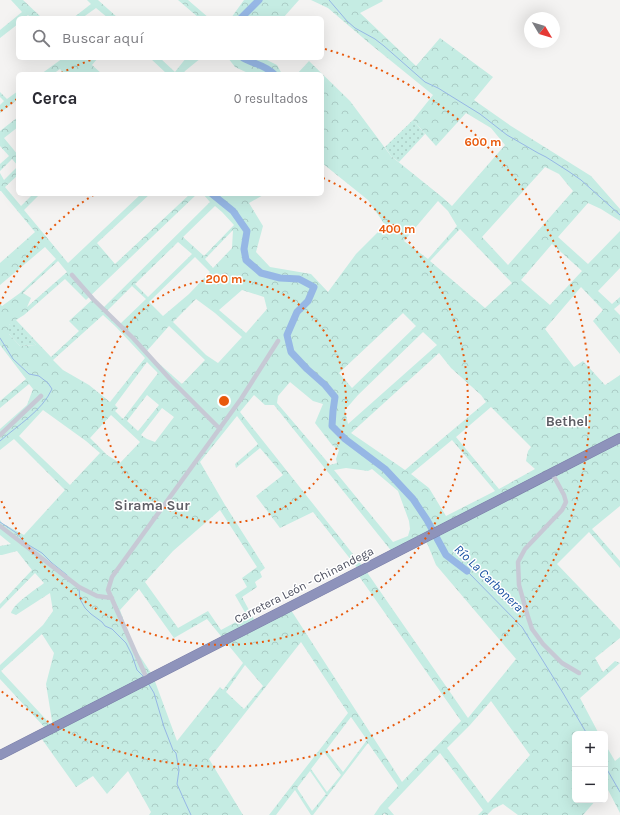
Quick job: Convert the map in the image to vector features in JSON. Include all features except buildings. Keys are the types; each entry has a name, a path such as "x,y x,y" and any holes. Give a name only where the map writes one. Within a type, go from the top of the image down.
{"highway":[{"name":"Carretera León - Chinandega","path":"0,755 620,438"}],"street":[{"path":"72,275 170,379 220,429"},
{"path":"145,680 108,590 112,577 220,429 278,341"},
{"path":"0,435 41,396"},
{"path":"552,472 566,502 562,510 525,549 518,562 519,585 532,629 543,644 562,663 579,673"},
{"path":"0,526 79,587 97,596 112,598"}],"green space":[{"path":"11,0 23,0 40,16 17,16 22,12"},
{"path":"87,0 98,0 116,16 106,16 96,8 85,16 76,16 91,4"},
{"path":"178,0 188,0 207,16 197,16"},
{"path":"244,0 299,0 285,16 232,16"},
{"path":"311,0 382,0 383,1 360,13 416,66 440,38 493,77 474,100 511,126 591,176 620,209 620,221 588,203 558,237 588,264 620,231 620,268 598,291 612,304 620,297 620,304 614,309 620,315 620,354 593,321 603,310 581,287 545,329 574,367 583,361 605,385 620,375 620,506 592,529 620,561 620,568 589,532 557,564 620,630 620,638 595,658 603,672 615,661 620,663 580,698 597,731 572,731 572,803 593,803 583,815 518,815 503,804 493,809 487,815 478,815 483,810 440,753 388,808 394,815 386,815 384,813 383,815 374,815 398,786 368,743 313,815 311,815 295,790 276,815 269,815 348,713 301,642 209,759 243,815 149,815 151,812 128,771 107,794 93,776 76,787 39,735 47,730 0,679 0,665 43,625 53,611 50,593 16,615 11,613 20,601 44,583 35,573 0,609 0,604 32,570 17,551 0,555 0,546 11,544 0,535 0,520 2,523 24,535 65,490 14,439 0,450 0,429 27,405 33,389 29,384 0,408 0,401 26,379 0,345 0,304 2,306 20,293 56,259 45,247 0,285 0,263 35,232 0,191 0,173 4,180 16,168 16,177 5,187 21,206 31,196 38,196 24,210 68,263 139,196 148,196 97,243 115,264 188,196 195,196 86,300 65,279 24,315 16,320 51,357 79,331 69,321 93,299 103,308 210,202 205,196 261,196 249,203 263,226 256,252 270,267 311,274 328,292 356,254 385,225 368,200 324,165 324,76 350,101 391,156 452,206 505,145 491,128 466,113 436,146 413,120 433,95 328,8","holes":["545,167 559,174 573,191 508,265 482,237","438,201 448,211 457,226 428,259 404,241","215,206 234,225 204,256 183,237","460,229 512,283 485,308 430,261","233,230 232,248 213,268 205,259","178,242 192,254 148,297 135,284","552,244 582,271 550,305 521,280","195,257 210,272 189,294 163,316 149,302","58,261 67,272 27,307 31,298 23,293","132,286 146,299 120,324 107,311","242,290 264,297 267,309 246,333 219,310","196,299 215,313 242,337 218,363 206,355 173,322","403,313 416,326 352,388 339,373","103,315 145,358 110,402 89,385 63,370 53,360","13,323 36,345 20,346 9,334 9,325","169,326 205,360 182,384 146,352","423,332 437,345 348,424 345,410 358,395","439,353 451,368 481,395 486,402 405,470 351,433","147,362 158,373 123,419 115,411 118,408 115,405","290,382 313,401 323,404 315,423 332,445 339,450 336,459 337,463 330,465 277,403 278,396","147,395 159,405 138,431 127,421","254,395 265,405 274,405 393,553 425,538 436,565 516,659 468,718 364,568 240,412","491,407 531,447 528,451 526,461 535,469 499,489 456,437","162,408 174,417 155,442 141,435","43,410 100,453 70,485 19,436","111,415 140,442 120,463 107,455 90,438","237,416 258,444 235,464 236,468 260,448 283,475 256,496 280,528 313,512 359,570 356,572 461,721 402,782 289,607 256,623 242,597 257,587 255,582 262,577 260,572 265,568 200,462","452,440 495,491 446,516 429,488 411,474","346,468 368,471 372,469 398,491 409,521 410,529 408,536 393,542 334,470","220,510 257,567 242,578 247,587 235,595 247,616 221,630 208,611 178,628 145,582 173,551","139,589 174,638 207,619 243,663 223,690 220,687 177,741 153,676 132,644 120,610","42,634 54,653 46,684 53,727 1,671","245,665 263,686 244,709 226,692","491,701 530,755 488,803 447,748","351,717 367,740 343,772 326,750","324,752 341,775 327,792 311,769","310,771 326,794 312,811 297,788"]},
{"path":"16,17 16,26 0,38 0,30"},
{"path":"60,60 96,60 92,65 100,72 62,72 60,69 56,72 44,72"},
{"path":"152,60 162,60 175,72 165,72"},
{"path":"184,60 199,60 185,71 175,72"},
{"path":"230,60 267,60 277,65 281,72 246,72 235,67"},
{"path":"309,61 320,72 299,72"},
{"path":"0,92 7,99 16,92 16,101 0,113 0,105 4,101 0,97"},
{"path":"16,119 16,129 4,138 16,153 16,164 12,159 0,171 0,164 9,156 0,146 0,131"},
{"path":"413,120 425,134 399,162 391,156 385,147"},
{"path":"13,322 36,345 20,346 9,334 9,325"},
{"path":"608,749 615,761 620,757 620,813 608,790"}],"waterway":[{"name":"Río La Carbonera","path":"243,16 259,0"},
{"path":"329,0 355,28 375,39 425,82 438,88 480,114 507,135 568,171 581,180 620,215"},
{"name":"Río La Carbonera","path":"247,60 272,72"},
{"name":"Río La Carbonera","path":"214,196 233,211 247,231 244,249 246,260 261,273 280,278 299,279 314,287 308,301 297,312 287,335 291,352 325,385 335,397 332,426 345,439 385,469 413,499 427,520 446,555 467,571"},
{"path":"0,338 13,359 29,374 39,376 48,383 52,389 48,397 36,411 0,441"},
{"path":"0,522 18,534 24,542"},
{"path":"27,544 42,553 67,575"},
{"name":"Río La Carbonera","path":"467,571 522,627 585,731"},
{"path":"79,589 80,599 85,608 105,626 112,629 126,643 137,670 144,677"},
{"path":"148,683 154,693 164,727 173,750 176,753 179,770 177,784 191,815"},
{"name":"Río La Carbonera","path":"606,767 620,792"}],"district":[{"name":"Bethel","path":"567,421"},
{"name":"Sirama Sur","path":"152,505"}]}
